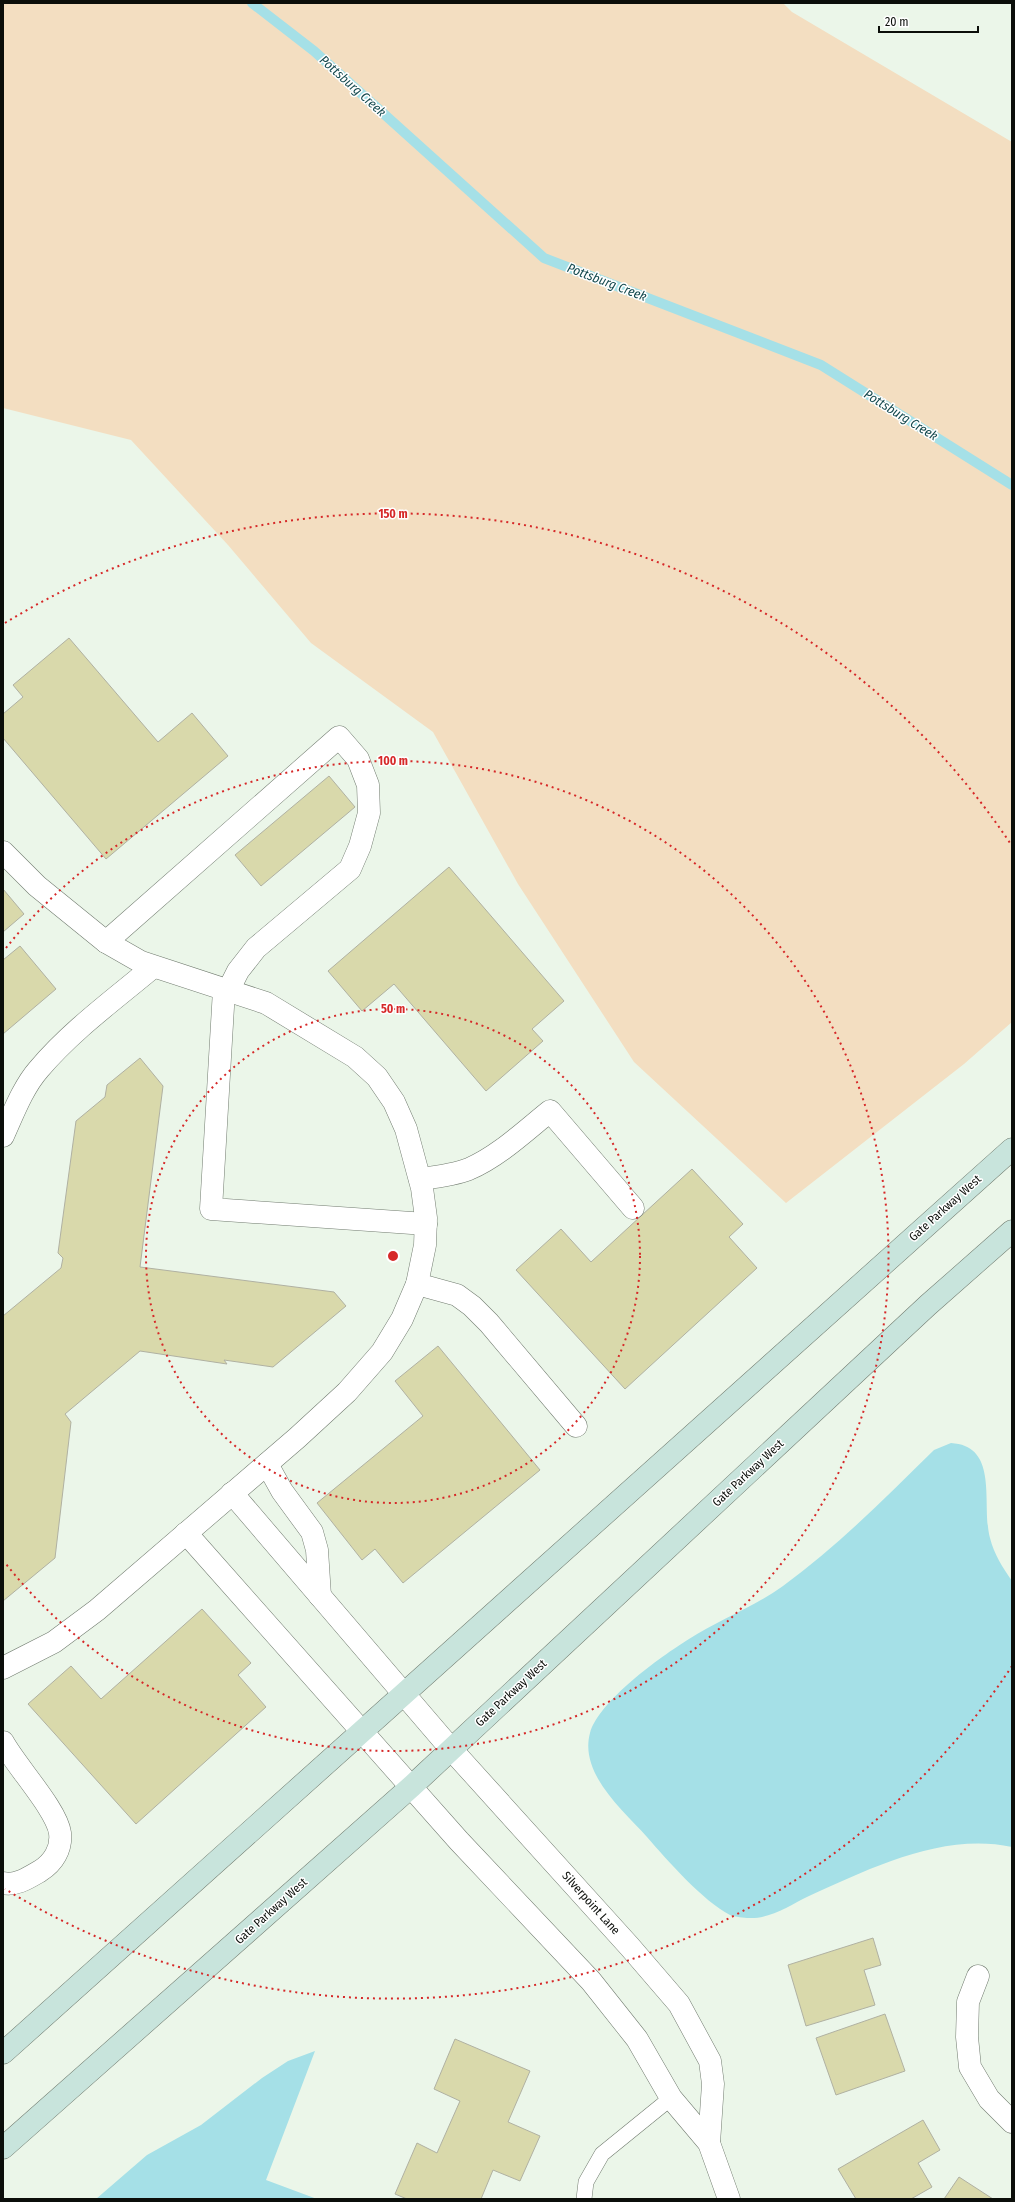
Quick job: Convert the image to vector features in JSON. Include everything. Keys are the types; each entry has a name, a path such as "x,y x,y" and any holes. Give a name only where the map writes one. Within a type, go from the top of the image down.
{"main road":[{"name":"Gate Parkway West","path":"3,2053 1012,1149"},
{"name":"Gate Parkway West","path":"3,2148 412,1786 928,1305 1012,1231"}],"street":[{"path":"106,942 339,737 358,759 368,785 368,813 360,846 350,869 256,948 238,971 226,990 211,1209 426,1224"},
{"path":"3,852 37,886 106,942 141,962 153,967 266,1003 355,1057 377,1077 394,1102 406,1129 420,1179 426,1224 425,1245 417,1284 402,1319 382,1352 347,1392 267,1464 97,1610 54,1642 3,1668"},
{"path":"3,1136 22,1097 38,1070 95,1015 153,967"},
{"path":"420,1179 442,1176 469,1169 501,1150 550,1111 633,1208"},
{"path":"417,1284 457,1295 472,1306 490,1323 576,1426"},
{"path":"267,1464 282,1491 312,1532 317,1550 320,1596"},
{"name":"Silverpoint Lane","path":"232,1493 451,1749 679,2004 710,2061 713,2084 709,2143"},
{"name":"Silverpoint Lane","path":"186,1533 464,1846 591,1981 637,2040 671,2098 709,2143 729,2199"},
{"path":"3,1742 11,1757 55,1818 60,1833 58,1852 46,1868 11,1885 3,1884"},
{"path":"978,1976 968,2002 967,2037 970,2067 989,2099 1012,2122"}],"lane":[{"path":"584,2199 586,2182 602,2154 629,2130 671,2098"}],"shaded area":[{"path":"3,3 783,3 792,12 1012,142 1012,1022 964,1064 786,1203 634,1062 518,884 433,732 311,643 228,545 131,440 3,408"}],"water":[{"path":"951,1443 966,1447 976,1454 982,1466 986,1479 990,1538 996,1555 1012,1581 1012,1847 986,1844 960,1844 908,1855 857,1874 773,1914 757,1918 730,1915 708,1900 675,1868 605,1790 591,1763 588,1748 590,1733 605,1707 647,1668 700,1632 772,1594 783,1586 803,1571 861,1521 934,1450"},
{"path":"315,2051 266,2180 317,2199 96,2199 147,2155 201,2125 262,2078 288,2061"}],"building":[{"path":"69,638 158,742 192,713 228,756 106,859 3,738 3,714 23,697 13,685"},
{"path":"329,776 355,807 261,886 235,855"},
{"path":"449,867 564,1001 532,1029 543,1041 486,1091 394,984 362,1011 328,971"},
{"path":"3,889 24,914 3,932"},
{"path":"20,946 56,989 3,1034 3,960"},
{"path":"140,1058 163,1086 140,1267 334,1292 346,1306 273,1367 224,1360 227,1364 140,1351 65,1414 71,1422 55,1558 3,1601 3,1316 61,1268 63,1258 58,1253 76,1121 105,1097 107,1085"},
{"path":"692,1169 743,1224 729,1237 757,1268 625,1389 516,1270 561,1229 591,1262"},
{"path":"438,1346 540,1470 403,1583 375,1549 362,1560 317,1503 423,1416 395,1381"},
{"path":"202,1609 251,1663 238,1675 266,1707 136,1824 28,1704 71,1666 101,1699"},
{"path":"873,1938 881,1965 864,1970 875,2005 806,2026 788,1965"},
{"path":"885,2014 905,2071 836,2095 816,2038"},
{"path":"455,2039 530,2071 508,2122 540,2136 520,2181 493,2170 481,2199 407,2199 395,2194 417,2143 437,2153 460,2101 434,2089"},
{"path":"923,2120 940,2150 918,2163 932,2187 911,2199 856,2199 838,2169"},
{"path":"959,2177 993,2199 944,2199"}],"waterway":[{"name":"Pottsburg Creek","path":"252,3 314,51 544,258 821,365 1012,485"}]}
